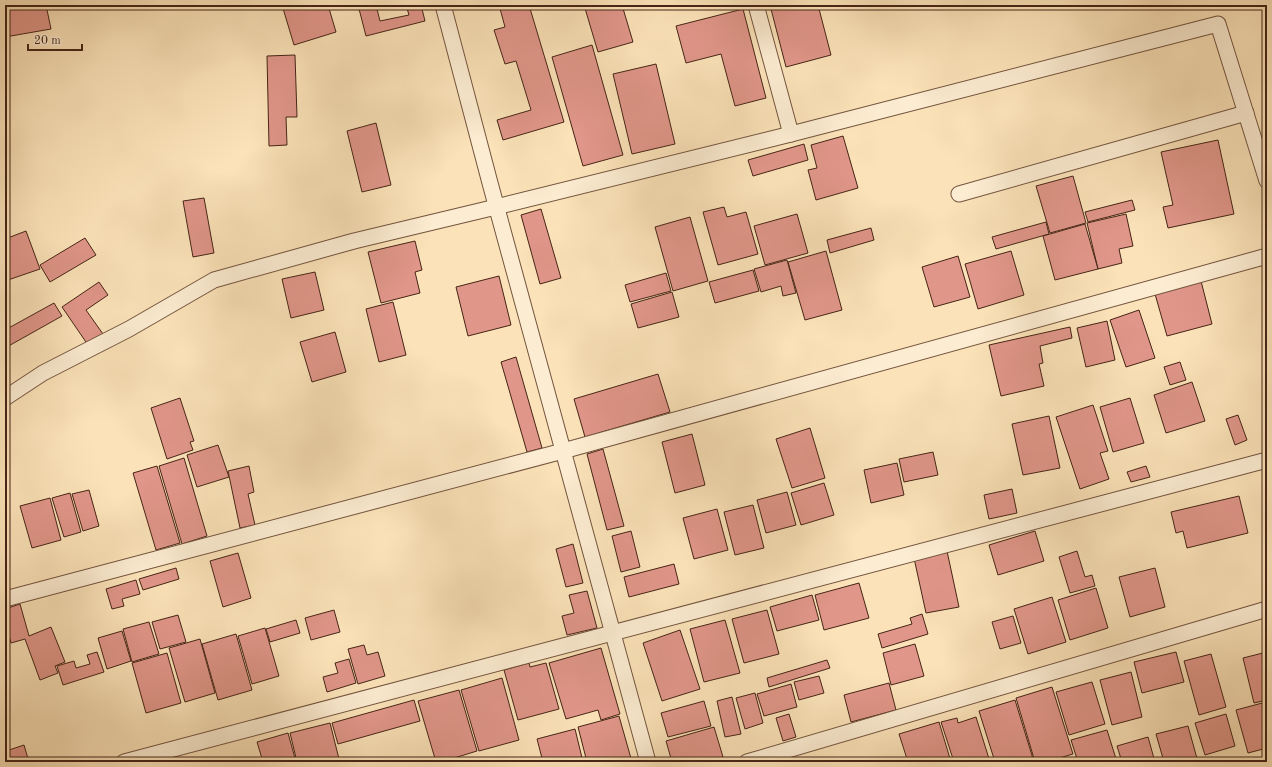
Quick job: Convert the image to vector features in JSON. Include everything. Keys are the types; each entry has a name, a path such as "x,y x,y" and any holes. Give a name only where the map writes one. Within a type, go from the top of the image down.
{"street":[{"path":"443,5 496,208 648,762"},
{"path":"756,5 791,134"},
{"path":"5,398 43,373 129,329 214,280 354,241 496,208 791,134 1218,24 1267,181"},
{"path":"959,194 1246,113"},
{"path":"5,599 563,450 1267,256"},
{"path":"124,762 1267,460"},
{"path":"747,762 1267,609"}],"building":[{"path":"5,5 46,5 51,29 5,37"},
{"path":"282,5 328,5 336,32 294,45"},
{"path":"358,5 376,5 380,21 409,15 406,5 421,5 425,21 366,36"},
{"path":"499,5 529,5 564,122 503,140 497,120 531,110 516,61 505,64 494,30 505,27"},
{"path":"584,5 622,5 633,42 598,52"},
{"path":"787,5 818,5 831,55 786,67 771,9"},
{"path":"743,9 766,98 735,106 721,54 686,63 676,26"},
{"path":"592,45 623,155 583,166 552,57"},
{"path":"295,55 297,117 286,117 287,145 269,146 267,56"},
{"path":"656,64 675,144 632,154 613,74"},
{"path":"376,123 391,185 362,192 347,131"},
{"path":"843,136 858,188 816,200 808,170 817,168 811,145"},
{"path":"1218,140 1234,214 1168,228 1163,207 1173,205 1161,152"},
{"path":"804,144 808,160 753,176 748,160"},
{"path":"1073,176 1086,223 1050,233 1036,186"},
{"path":"204,198 214,253 193,257 183,201"},
{"path":"1132,200 1135,210 1088,222 1085,212"},
{"path":"724,207 727,217 746,212 758,254 718,265 703,212"},
{"path":"541,209 561,278 540,284 521,215"},
{"path":"797,214 808,253 765,265 754,226"},
{"path":"1126,214 1133,246 1119,249 1122,263 1098,269 1087,223"},
{"path":"690,217 708,281 673,291 655,227"},
{"path":"1046,222 1049,234 996,249 992,237"},
{"path":"1085,224 1098,269 1055,280 1043,236"},
{"path":"871,228 874,240 830,253 827,240"},
{"path":"26,231 40,269 5,281 5,239"},
{"path":"85,238 96,255 50,282 40,265"},
{"path":"415,241 422,270 415,272 420,293 381,303 368,252"},
{"path":"826,251 842,310 805,320 788,262"},
{"path":"1011,251 1024,295 978,309 965,264"},
{"path":"958,256 970,297 934,307 922,267"},
{"path":"787,260 796,293 783,296 781,286 761,292 754,269"},
{"path":"753,270 759,291 715,303 709,282"},
{"path":"315,272 324,310 291,318 282,279"},
{"path":"666,273 671,291 630,302 625,285"},
{"path":"499,276 511,325 468,336 456,287"},
{"path":"1201,281 1212,324 1167,336 1155,294"},
{"path":"99,282 108,295 86,310 103,334 88,345 62,307"},
{"path":"672,292 679,317 638,328 631,304"},
{"path":"393,302 406,355 379,362 366,309"},
{"path":"54,303 62,316 5,348 5,330"},
{"path":"1139,310 1155,358 1126,367 1110,320"},
{"path":"1107,321 1115,360 1086,367 1077,328"},
{"path":"1070,327 1072,338 1040,346 1043,363 1039,364 1044,386 1001,396 989,345"},
{"path":"335,332 346,372 312,382 300,342"},
{"path":"516,357 542,448 527,452 501,362"},
{"path":"1180,362 1186,380 1170,385 1164,367"},
{"path":"658,374 670,412 585,437 574,399"},
{"path":"1192,382 1205,421 1166,433 1154,395"},
{"path":"180,398 194,441 190,442 193,450 167,459 151,408"},
{"path":"1130,398 1144,443 1113,452 1100,407"},
{"path":"1093,405 1108,451 1100,453 1109,479 1080,489 1056,417"},
{"path":"1238,415 1247,440 1235,445 1226,419"},
{"path":"1049,416 1060,468 1023,475 1012,424"},
{"path":"810,428 825,478 792,488 776,439"},
{"path":"692,434 705,485 675,493 662,442"},
{"path":"218,445 229,477 197,487 187,455"},
{"path":"603,449 624,526 607,530 587,454"},
{"path":"933,452 938,475 904,482 899,459"},
{"path":"184,458 207,536 182,544 159,466"},
{"path":"897,463 904,495 871,503 864,470"},
{"path":"157,466 180,543 156,550 133,473"},
{"path":"249,466 254,492 248,494 255,525 240,528 228,471"},
{"path":"1146,466 1150,477 1131,482 1127,472"},
{"path":"824,483 834,515 801,525 791,493"},
{"path":"1012,489 1017,513 989,519 984,495"},
{"path":"89,490 99,526 83,531 72,494"},
{"path":"787,492 796,525 766,533 757,500"},
{"path":"70,493 81,532 64,537 52,498"},
{"path":"1239,496 1248,533 1187,548 1183,531 1176,533 1171,512"},
{"path":"50,498 61,540 32,548 20,506"},
{"path":"753,505 764,548 735,555 724,512"},
{"path":"717,509 728,550 694,559 683,518"},
{"path":"631,531 640,567 621,572 612,536"},
{"path":"1035,531 1044,561 998,575 989,545"},
{"path":"573,544 583,583 566,587 556,549"},
{"path":"947,551 959,607 926,613 914,558"},
{"path":"1077,551 1085,577 1092,575 1095,586 1070,593 1059,557"},
{"path":"238,553 251,598 223,607 210,561"},
{"path":"674,564 679,584 629,597 624,577"},
{"path":"176,568 179,579 143,590 139,579"},
{"path":"1155,568 1165,607 1130,617 1119,577"},
{"path":"136,580 140,594 122,599 124,606 112,609 106,589"},
{"path":"859,583 869,618 824,630 815,595"},
{"path":"1096,588 1108,628 1070,640 1058,600"},
{"path":"587,591 597,628 567,635 562,616 574,613 569,595"},
{"path":"812,595 819,620 777,631 770,607"},
{"path":"1052,597 1066,642 1028,654 1014,609"},
{"path":"20,604 29,636 51,627 65,662 55,666 58,673 40,680 25,639 11,643 7,628 5,628 5,609"},
{"path":"334,610 340,632 311,640 305,618"},
{"path":"767,610 779,654 744,663 732,619"},
{"path":"922,614 928,634 882,648 878,634 912,624 910,618"},
{"path":"178,615 186,642 160,649 152,622"},
{"path":"1013,616 1021,643 1000,649 992,622"},
{"path":"296,620 300,633 270,642 266,629"},
{"path":"725,620 740,673 704,682 690,629"},
{"path":"149,622 159,654 132,662 123,629"},
{"path":"265,628 279,676 252,684 238,636"},
{"path":"680,630 700,689 662,701 643,643"},
{"path":"122,631 131,661 107,669 98,638"},
{"path":"236,634 252,690 218,700 202,644"},
{"path":"200,639 215,693 185,702 169,648"},
{"path":"915,644 924,676 891,685 883,653"},
{"path":"364,645 367,655 378,652 385,676 358,684 348,649"},
{"path":"601,648 620,714 601,720 598,710 566,719 549,663"},
{"path":"97,652 104,672 63,685 57,666 74,661 76,668 90,664 87,655"},
{"path":"1176,652 1184,682 1142,693 1134,662"},
{"path":"1267,652 1267,700 1254,703 1243,658"},
{"path":"167,653 181,703 146,713 132,663"},
{"path":"1211,654 1226,707 1199,715 1184,661"},
{"path":"349,659 356,683 327,692 323,677 338,673 335,663"},
{"path":"827,660 830,668 769,687 767,678"},
{"path":"529,663 530,667 546,663 559,709 518,720 504,670"},
{"path":"1131,672 1142,717 1112,725 1100,680"},
{"path":"819,676 824,693 799,700 794,682"},
{"path":"502,678 519,740 479,751 461,690"},
{"path":"1092,682 1105,724 1069,735 1056,692"},
{"path":"889,683 896,710 851,722 844,695"},
{"path":"791,684 797,707 764,716 757,694"},
{"path":"1052,687 1073,754 1046,762 1035,762 1016,698"},
{"path":"459,690 477,751 441,762 436,762 418,701"},
{"path":"755,693 763,723 745,729 736,698"},
{"path":"732,697 741,734 725,737 717,701"},
{"path":"414,700 420,721 338,744 332,723"},
{"path":"1015,700 1034,762 995,762 979,711"},
{"path":"704,701 711,726 668,737 661,713"},
{"path":"1266,702 1267,748 1248,753 1236,710"},
{"path":"789,714 796,737 783,741 776,718"},
{"path":"1226,714 1235,746 1205,755 1195,723"},
{"path":"619,716 632,762 587,762 578,727"},
{"path":"976,717 990,762 954,762 941,722 957,718 958,723"},
{"path":"939,722 951,762 908,762 899,734"},
{"path":"330,723 339,759 327,762 297,762 290,733"},
{"path":"1188,726 1198,762 1164,762 1156,734"},
{"path":"714,727 723,757 705,762 672,762 666,741"},
{"path":"575,729 583,762 543,762 537,739"},
{"path":"1107,730 1117,762 1078,762 1071,740"},
{"path":"288,733 296,762 263,762 257,742"},
{"path":"1148,737 1155,762 1122,762 1117,746"},
{"path":"24,745 29,762 9,762 6,751"}]}
